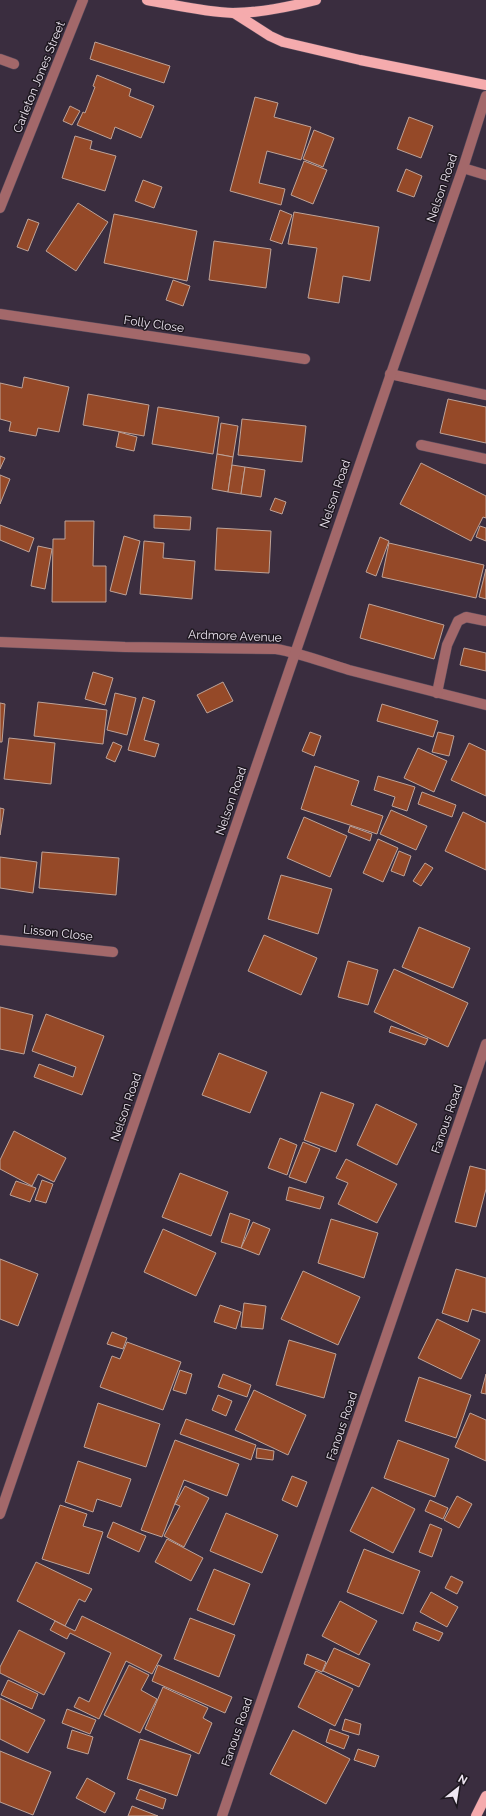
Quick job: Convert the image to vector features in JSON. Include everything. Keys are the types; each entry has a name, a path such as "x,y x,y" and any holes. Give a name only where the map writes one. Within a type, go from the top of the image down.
{"main road":[{"path":"147,0 196,9 234,13 269,10 316,0"},
{"path":"234,13 270,36 283,42 360,60 486,85"},
{"path":"476,1816 486,1796"}],"street":[{"name":"Carleton Jones Street","path":"0,208 83,0"},
{"path":"0,59 14,64"},
{"name":"Nelson Road","path":"0,1514 294,653 463,168 486,96"},
{"path":"463,168 486,175"},
{"name":"Folly Close","path":"0,314 304,359"},
{"path":"390,374 486,395"},
{"path":"420,446 486,460"},
{"path":"437,693 447,645 458,621 466,617 486,621"},
{"name":"Ardmore Avenue","path":"0,642 125,647 260,649 294,653 324,663 486,705"},
{"name":"Lisson Close","path":"0,940 113,952"},
{"name":"Fanous Road","path":"222,1816 486,1044"}],"building":[{"path":"95,42 170,66 164,83 90,59"},
{"path":"97,75 131,89 129,96 154,106 141,138 115,127 111,139 77,125 83,112 85,113 95,87 93,86"},
{"path":"255,97 278,103 274,117 311,127 301,160 267,151 259,183 285,189 281,205 230,191"},
{"path":"70,106 80,111 72,125 63,121"},
{"path":"409,117 433,126 421,158 397,149"},
{"path":"314,130 334,138 323,167 303,159"},
{"path":"75,136 92,141 90,149 116,156 105,191 62,178"},
{"path":"304,161 327,170 313,204 291,195"},
{"path":"406,169 422,176 414,197 397,191"},
{"path":"143,180 162,187 154,208 135,201"},
{"path":"78,203 108,222 76,271 46,251"},
{"path":"280,210 292,215 282,244 270,240"},
{"path":"294,212 379,227 370,281 343,276 339,303 308,298 317,248 288,244"},
{"path":"114,214 197,231 187,281 104,263"},
{"path":"28,219 39,223 28,251 17,247"},
{"path":"214,241 271,249 266,288 209,280"},
{"path":"173,280 190,286 183,306 166,300"},
{"path":"24,377 69,387 59,432 38,428 36,436 9,431 11,422 0,419 0,383 22,388"},
{"path":"88,394 149,405 144,436 83,425"},
{"path":"448,399 486,407 486,443 440,433"},
{"path":"158,407 219,417 213,454 152,444"},
{"path":"242,419 306,426 302,462 238,455"},
{"path":"221,423 238,426 233,457 217,454"},
{"path":"119,432 137,437 134,451 116,447"},
{"path":"217,454 233,457 228,492 212,489"},
{"path":"0,456 5,458 0,469"},
{"path":"421,463 486,496 486,518 483,517 471,541 400,504"},
{"path":"232,465 245,467 241,494 228,492"},
{"path":"245,467 265,470 261,497 241,494"},
{"path":"0,475 10,479 0,504"},
{"path":"275,498 286,502 282,514 270,510"},
{"path":"154,515 191,517 190,530 154,528"},
{"path":"65,521 94,521 93,566 106,566 106,602 52,602 53,539 65,539"},
{"path":"0,525 34,538 29,552 0,540"},
{"path":"480,526 486,528 486,541 476,537"},
{"path":"217,528 271,531 269,573 215,570"},
{"path":"124,536 140,541 126,595 110,591"},
{"path":"380,537 389,541 376,576 366,572"},
{"path":"144,541 164,543 163,558 195,561 192,599 140,594"},
{"path":"389,543 484,565 476,598 382,577"},
{"path":"38,546 52,549 45,589 31,586"},
{"path":"486,569 486,599 479,597"},
{"path":"369,604 444,625 434,659 360,638"},
{"path":"464,648 486,653 486,671 460,665"},
{"path":"93,672 113,678 105,705 85,699"},
{"path":"223,682 233,701 207,713 197,695"},
{"path":"115,693 136,698 127,735 107,730"},
{"path":"143,697 155,701 144,740 159,744 155,757 128,750"},
{"path":"38,702 107,710 103,744 34,736"},
{"path":"0,703 5,704 2,742 0,742"},
{"path":"382,704 438,721 433,737 377,721"},
{"path":"310,732 321,736 314,756 302,751"},
{"path":"438,732 454,736 449,756 432,752"},
{"path":"9,738 55,743 51,784 4,779"},
{"path":"113,742 122,746 115,762 106,758"},
{"path":"469,743 486,751 486,796 451,780"},
{"path":"418,748 447,761 434,792 404,778"},
{"path":"315,766 359,781 351,805 383,816 377,834 301,809"},
{"path":"378,776 415,787 407,811 392,806 395,797 374,790"},
{"path":"422,792 456,805 452,817 418,804"},
{"path":"0,808 4,809 0,835"},
{"path":"391,810 427,826 416,850 380,834"},
{"path":"463,812 486,823 486,870 445,851"},
{"path":"304,817 347,836 330,877 287,858"},
{"path":"350,826 372,834 370,841 348,832"},
{"path":"378,839 398,848 383,882 363,873"},
{"path":"399,851 411,856 404,876 391,871"},
{"path":"42,852 119,858 116,895 39,888"},
{"path":"0,857 37,862 33,893 0,888"},
{"path":"425,863 433,868 421,886 413,881"},
{"path":"281,875 332,889 318,934 268,919"},
{"path":"419,927 470,948 453,988 402,967"},
{"path":"264,935 317,958 301,995 248,971"},
{"path":"348,961 378,970 368,1005 338,997"},
{"path":"394,969 468,1003 448,1047 374,1012"},
{"path":"0,1007 33,1015 24,1054 0,1049"},
{"path":"46,1014 104,1036 82,1095 34,1077 39,1064 73,1077 76,1067 32,1051"},
{"path":"391,1026 428,1039 425,1045 389,1032"},
{"path":"219,1053 267,1072 250,1113 202,1095"},
{"path":"321,1092 354,1104 336,1152 304,1140"},
{"path":"376,1104 417,1124 397,1165 357,1145"},
{"path":"14,1131 66,1158 54,1182 38,1174 32,1186 0,1169 0,1160"},
{"path":"280,1138 297,1145 287,1175 268,1168"},
{"path":"303,1142 320,1149 306,1183 289,1177"},
{"path":"346,1159 397,1184 377,1223 338,1204 348,1183 336,1178"},
{"path":"470,1166 486,1170 486,1189 476,1227 455,1222"},
{"path":"180,1173 228,1192 211,1236 162,1217"},
{"path":"42,1180 53,1184 46,1203 35,1200"},
{"path":"16,1181 36,1188 30,1202 10,1195"},
{"path":"289,1187 324,1197 320,1209 286,1200"},
{"path":"230,1213 250,1220 241,1248 221,1242"},
{"path":"331,1219 378,1233 364,1278 318,1263"},
{"path":"253,1222 270,1229 259,1255 241,1248"},
{"path":"163,1229 216,1253 196,1296 144,1272"},
{"path":"0,1259 38,1274 18,1326 0,1319"},
{"path":"456,1269 486,1278 486,1313 472,1309 468,1322 442,1313"},
{"path":"303,1271 360,1297 338,1345 281,1319"},
{"path":"244,1303 266,1306 263,1329 241,1327"},
{"path":"220,1305 241,1312 236,1329 214,1322"},
{"path":"437,1319 480,1340 461,1379 418,1358"},
{"path":"112,1332 127,1338 123,1349 107,1344"},
{"path":"289,1340 336,1354 324,1398 276,1385"},
{"path":"127,1342 181,1362 163,1410 100,1387 112,1356 120,1359"},
{"path":"180,1370 192,1374 186,1394 173,1390"},
{"path":"223,1374 251,1385 247,1397 218,1387"},
{"path":"486,1374 486,1394 481,1393"},
{"path":"419,1377 471,1395 456,1438 405,1421"},
{"path":"254,1390 306,1415 288,1455 235,1430"},
{"path":"218,1395 232,1401 226,1416 212,1410"},
{"path":"98,1403 160,1424 146,1467 84,1447"},
{"path":"470,1413 486,1420 486,1461 455,1447"},
{"path":"186,1419 256,1445 251,1460 180,1434"},
{"path":"175,1440 239,1464 227,1496 184,1480 162,1537 141,1530"},
{"path":"398,1440 449,1459 435,1497 384,1478"},
{"path":"257,1448 274,1451 273,1460 256,1458"},
{"path":"78,1461 131,1479 121,1507 97,1499 93,1512 65,1502"},
{"path":"292,1476 307,1482 297,1507 282,1500"},
{"path":"185,1486 209,1498 184,1547 164,1536 180,1506 175,1504"},
{"path":"372,1487 415,1509 393,1553 350,1531"},
{"path":"457,1496 472,1504 459,1528 444,1520"},
{"path":"430,1500 448,1508 443,1519 425,1511"},
{"path":"60,1505 87,1514 83,1526 103,1532 89,1574 42,1559"},
{"path":"226,1513 278,1535 262,1573 210,1551"},
{"path":"113,1522 146,1536 139,1552 107,1537"},
{"path":"430,1524 442,1529 432,1557 419,1552"},
{"path":"167,1539 203,1558 191,1581 155,1562"},
{"path":"364,1549 420,1571 403,1614 347,1592"},
{"path":"36,1562 92,1589 85,1602 79,1599 65,1626 17,1601"},
{"path":"214,1569 250,1584 234,1625 197,1610"},
{"path":"451,1576 463,1582 457,1594 445,1588"},
{"path":"431,1592 458,1607 447,1627 420,1612"},
{"path":"340,1601 377,1621 359,1655 322,1636"},
{"path":"82,1616 162,1655 152,1674 126,1661 99,1719 74,1707 79,1697 89,1702 111,1653 70,1633 67,1639 50,1630 55,1621 75,1631"},
{"path":"190,1618 235,1635 219,1677 174,1659"},
{"path":"416,1622 443,1633 439,1641 413,1630"},
{"path":"19,1630 65,1653 44,1695 0,1673 0,1667"},
{"path":"334,1648 370,1664 359,1687 323,1671"},
{"path":"307,1654 326,1662 322,1672 304,1664"},
{"path":"129,1665 149,1675 141,1690 157,1699 140,1733 104,1715"},
{"path":"158,1665 232,1697 225,1713 152,1681"},
{"path":"316,1671 353,1689 335,1726 298,1707"},
{"path":"8,1680 38,1694 32,1709 1,1695"},
{"path":"163,1687 208,1708 203,1718 212,1723 199,1754 145,1729"},
{"path":"0,1698 45,1720 28,1753 0,1739"},
{"path":"67,1709 96,1720 90,1734 62,1723"},
{"path":"345,1719 361,1724 359,1735 342,1730"},
{"path":"330,1729 349,1736 344,1749 326,1742"},
{"path":"72,1730 93,1737 88,1754 67,1748"},
{"path":"293,1730 350,1759 326,1804 270,1774"},
{"path":"140,1739 191,1755 177,1796 127,1779"},
{"path":"358,1749 379,1756 375,1767 354,1760"},
{"path":"0,1751 51,1772 33,1815 0,1802"},
{"path":"87,1778 115,1793 105,1813 76,1798"},
{"path":"140,1789 166,1799 163,1809 136,1799"},
{"path":"132,1806 158,1816 128,1816"}]}
